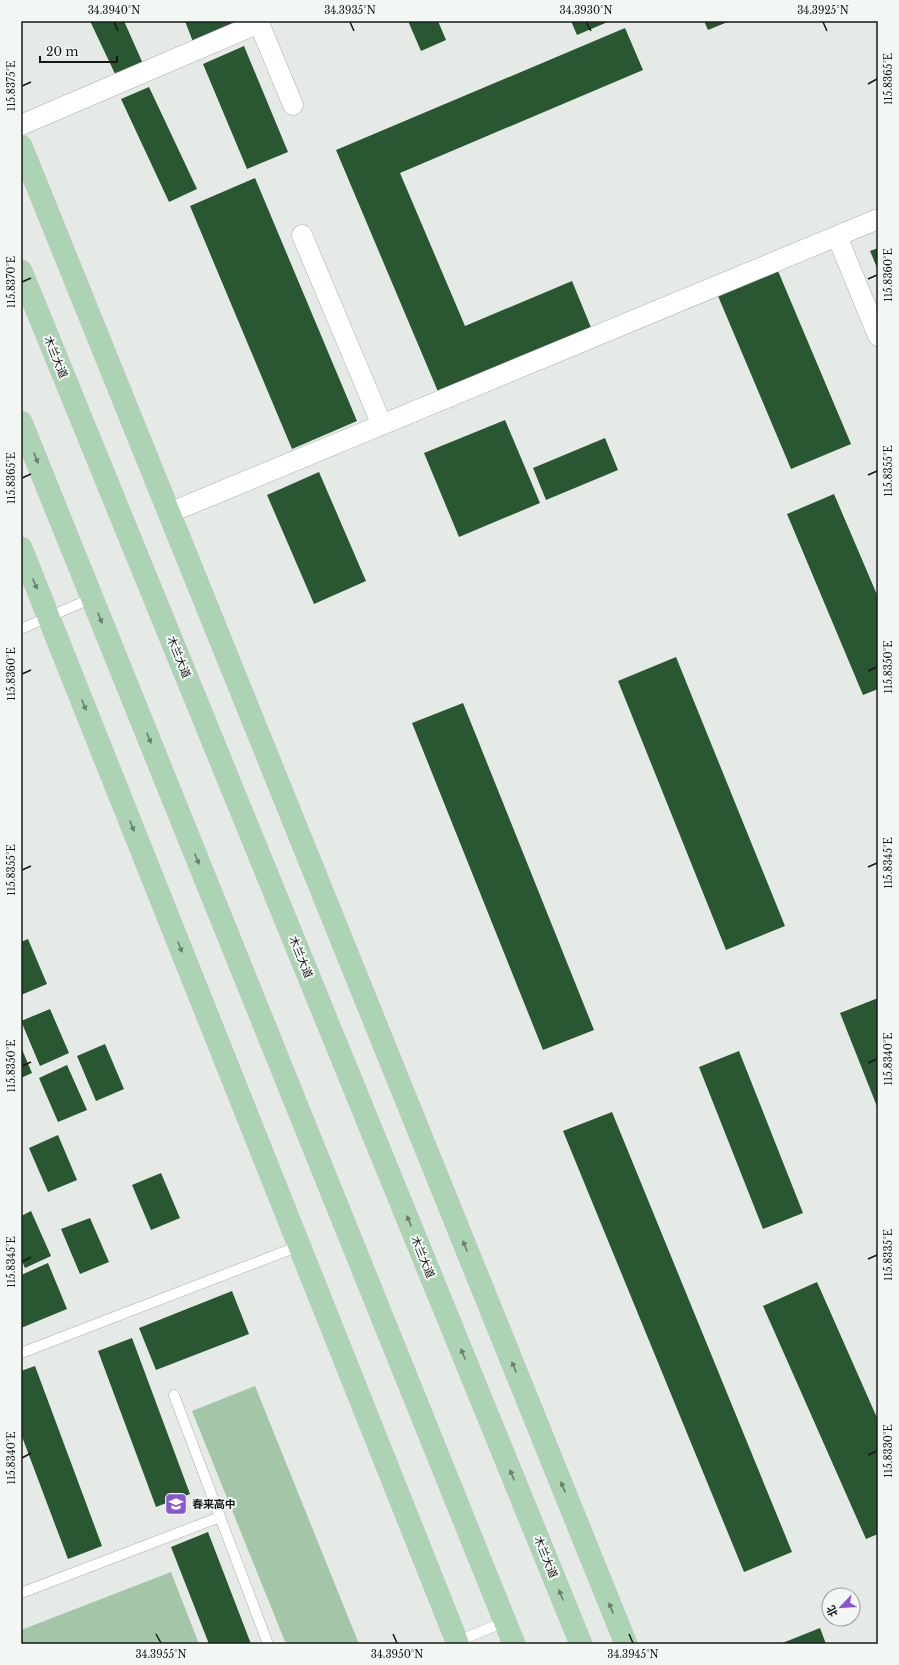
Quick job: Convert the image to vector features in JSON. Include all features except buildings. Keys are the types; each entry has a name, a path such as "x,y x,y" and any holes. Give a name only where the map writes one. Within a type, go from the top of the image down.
{"main road":[{"path":"21,146 626,1644"},
{"name":"木兰大道","path":"21,271 581,1644"},
{"path":"21,422 514,1644"},
{"path":"21,548 299,1246 455,1643"}],"street":[{"path":"21,125 259,22 293,105"},
{"path":"169,513 878,219"},
{"path":"302,235 382,425"},
{"path":"837,236 878,336"}],"lane":[{"path":"21,629 92,598"},
{"path":"21,1353 299,1246"},
{"path":"174,1395 268,1644"},
{"path":"21,1593 220,1517"},
{"path":"455,1643 505,1622"}],"green space":[{"path":"255,1386 359,1644 286,1644 192,1411"},
{"path":"171,1572 199,1644 21,1644 21,1630"}],"place":[{"name":"春来高中","path":"176,1504"}]}
